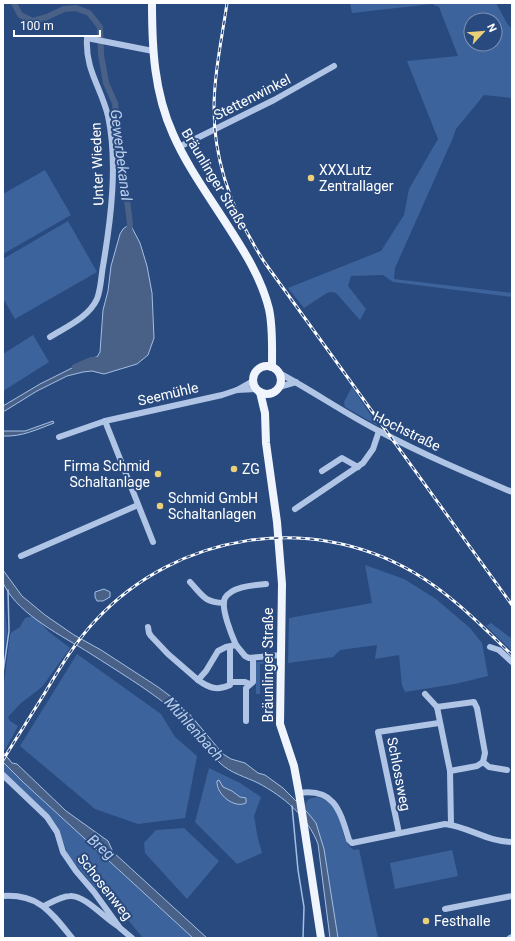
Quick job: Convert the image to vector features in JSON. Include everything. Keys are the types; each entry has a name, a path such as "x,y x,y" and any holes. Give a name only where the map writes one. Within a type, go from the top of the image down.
{"main road":[{"name":"Bräunlinger Straße","path":"152,3 153,51 157,85 161,102 179,147 256,273 269,311 272,367"},
{"path":"262,366 272,367 279,372 281,380 279,387 271,394 265,394 258,391 253,380 255,372 262,366 266,358 271,339"},
{"name":"Bräunlinger Straße","path":"258,391 265,413 266,443 277,522 282,584 280,724 294,766 305,827 320,938"},
{"name":"Bräunlinger Straße","path":"265,413 271,394"}],"street":[{"name":"Unter Wieden","path":"50,337 81,317 97,300 111,211 112,167 110,130 107,113 91,70 86,51 87,38 153,51"},
{"name":"Stettenwinkel","path":"179,147 274,100 334,66"},
{"name":"Hochstraße","path":"279,372 379,431 434,458 512,492"},
{"name":"Seemühle","path":"237,390 244,384 253,380"},
{"path":"279,387 296,382"},
{"name":"Seemühle","path":"59,437 105,421 237,390 258,391"},
{"path":"105,421 153,542"},
{"path":"295,509 358,467 369,456 379,431"},
{"path":"322,471 342,458 358,467"},
{"path":"21,556 138,505"},
{"path":"190,582 206,600 224,603"},
{"path":"148,627 151,636 168,654 198,680 207,686 214,688 230,685 233,646 224,599 239,588 266,584"},
{"path":"233,646 245,656 253,659 281,655"},
{"path":"198,680 206,671 218,651 233,646"},
{"path":"490,647 499,650 512,662"},
{"path":"246,721 246,688 253,680 253,659"},
{"path":"230,682 245,682 250,684"},
{"path":"425,694 437,707 439,723 450,771 450,825"},
{"path":"437,707 470,701 476,704 485,753 483,762 478,766 450,771"},
{"name":"Schlossweg","path":"399,833 378,732 439,723"},
{"path":"483,762 490,767 507,770"},
{"name":"Schosenweg","path":"3,775 47,817 57,832 63,852 76,871 94,892 120,928 132,938"},
{"path":"299,793 320,793 327,796 334,803 341,814 349,840 352,843 439,825 450,825 500,842 512,842"},
{"path":"3,896 27,897 44,906 72,938"},
{"path":"44,906 69,896 76,896 120,928"},
{"path":"445,908 512,896"}],"shaded area":[{"path":"350,3 496,3 501,12 463,12 463,52 503,52 503,16 512,29 512,98 484,95 456,129 395,268 394,279 512,293 512,297 393,282 383,275 351,276 348,286 366,309 360,320 336,293 327,293 304,308 288,288 381,251 404,215 409,189 438,139 407,61 458,56 439,7 432,4 352,13"},
{"path":"45,170 71,215 3,254 3,194"},
{"path":"68,221 97,272 15,319 3,298 3,259"},
{"path":"33,335 49,362 3,391 3,354"},
{"path":"352,387 378,426 345,407 344,402"},
{"path":"365,565 404,579 436,599 470,628 482,643 488,676 455,684 405,692 402,685 399,655 375,659 377,645 340,650 333,657 288,663 289,618 372,603"},
{"path":"3,584 7,632 3,662"},
{"path":"33,616 49,632 70,648 42,687 21,703 8,717 10,721 18,726 5,750 3,749 3,691 10,635 20,627 25,618"},
{"path":"491,623 512,639 512,651 486,626"},
{"path":"77,654 161,714 175,737 197,756 185,818 138,824 95,809 20,746"},
{"path":"273,661 277,664 276,674 274,674 274,663 260,664 260,694 256,694 256,662"},
{"path":"4,763 193,938 143,938 100,886 97,890 68,855 60,832 50,816 3,773"},
{"path":"209,768 240,783 261,797 254,816 262,853 237,864 195,822"},
{"path":"317,797 327,801 333,806 338,814 345,838 349,845 354,850 359,849 378,938 338,938 324,849 316,823 305,809 308,800"},
{"path":"184,828 219,861 187,899 145,853 144,843 156,830"},
{"path":"452,850 458,876 395,889 390,863"}],"water":[{"path":"130,224 140,243 147,266 152,293 154,338 148,355 137,364 104,374 92,371 67,376 37,391 3,412 3,406 40,384 82,363 83,366 92,362 90,358 97,357 100,352 103,310 108,291 111,266 120,234 123,229"},
{"path":"53,421 54,423 30,432 3,436 3,431 25,431"},
{"name":"Mühlenbach","path":"3,570 22,596 45,615 74,635 101,650 158,687 174,699 187,711 223,754 231,759 245,763 258,773 265,775 283,788 308,813 316,823 324,849 338,938 330,938 318,844 308,825 294,808 267,788 233,772 224,766 213,756 188,726 158,698 31,616 11,596 4,585"},
{"path":"104,589 110,592 110,597 103,601 97,601 95,592"},
{"name":"Breg","path":"3,752 12,763 17,764 66,811 108,841 113,852 207,938 193,938 24,783 3,762"},
{"path":"219,780 223,787 240,797 246,798 246,803 236,804 227,799 219,791 217,781"}],"waterway":[{"name":"Gewerbekanal","path":"14,3 20,15 33,21 47,17 64,9 76,8 89,13 100,27 101,55 106,83 115,103 130,224 129,231"},
{"name":"Gewerbekanal","path":"75,367 91,360 98,360"},
{"path":"3,673 9,631 8,590"},
{"path":"292,806 298,870 304,907 303,938"}],"railway":[{"path":"227,3 215,83 215,130 222,171 228,190 244,228 265,263 512,605"},
{"path":"3,760 75,645 96,620 129,590 165,567 205,551 246,541 289,538 331,542 373,553 413,572 440,590 465,610 512,655"}],"place":[{"name":"XXXLutz Zentrallager","path":"311,178"},
{"name":"ZG","path":"234,469"},
{"name":"Firma Schmid Schaltanlage","path":"158,474"},
{"name":"Schmid GmbH Schaltanlagen","path":"160,506"},
{"name":"Festhalle","path":"426,921"}]}
